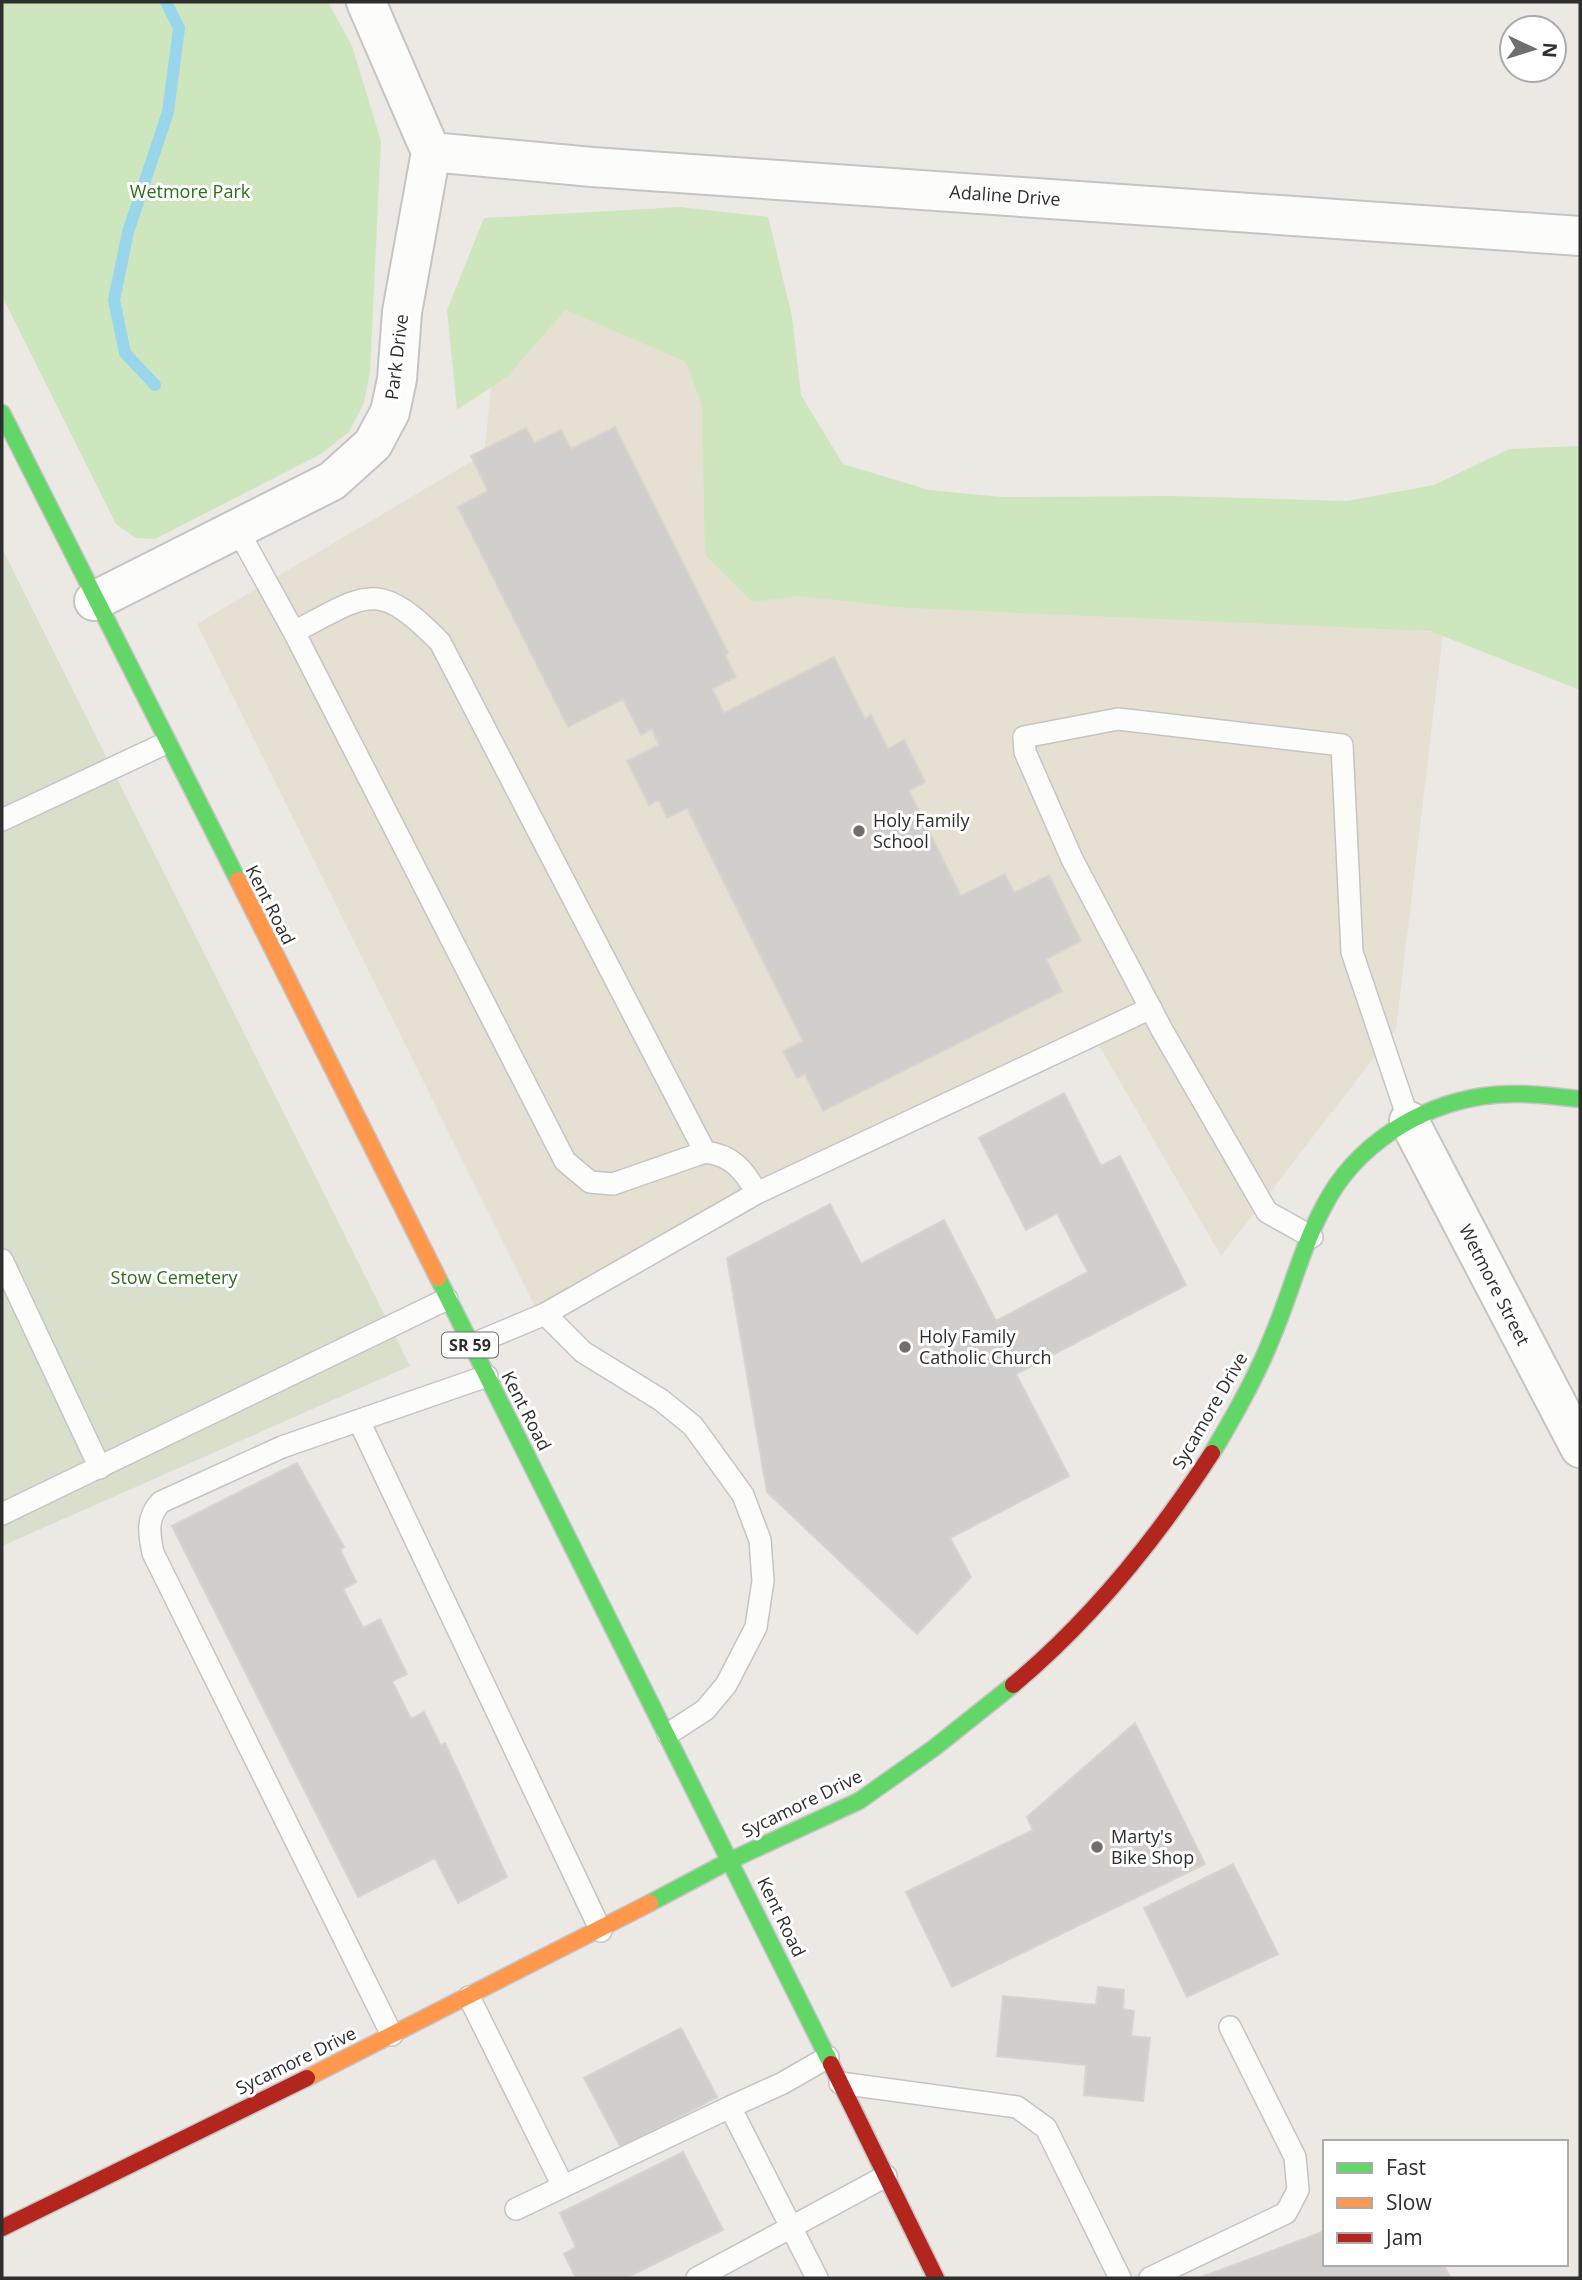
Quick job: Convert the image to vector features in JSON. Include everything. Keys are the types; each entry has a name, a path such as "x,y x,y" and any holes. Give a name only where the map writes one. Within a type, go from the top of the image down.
{"main road":[{"name":"Kent Road","path":"2,413 94,601 731,1859 936,2278"},
{"name":"Sycamore Drive","path":"2,2228 601,1931 731,1859 859,1800 896,1776 1002,1697 1093,1609 1192,1483 1232,1419 1265,1355 1311,1237 1334,1187 1354,1160 1409,1121 1450,1105 1506,1094 1580,1099"}],"street":[{"path":"366,2 431,152"},
{"name":"Adaline Drive","path":"431,152 592,167 1580,236"},
{"name":"Park Drive","path":"94,601 236,527 332,481 373,444 390,412 397,379 402,312 431,152"},
{"name":"Wetmore Street","path":"1409,1121 1580,1448"}],"lane":[{"path":"236,527 294,632 565,1161 590,1182 613,1184 705,1152 720,1154 737,1163 757,1193"},
{"path":"294,632 357,599 369,597 387,600 411,613 440,642 705,1152"},
{"path":"1311,1237 1267,1212 1151,1008 1072,859 1025,752 1024,737 1118,719 1342,745 1352,952 1409,1121"},
{"path":"2,820 166,743"},
{"path":"471,1345 545,1314 757,1193 1151,1008"},
{"path":"2,1260 100,1468"},
{"path":"2,1514 447,1299"},
{"path":"545,1314 583,1352 661,1400 693,1426 743,1494 760,1540 763,1581 756,1627 726,1685 705,1710 668,1734"},
{"path":"392,2035 153,1553 149,1530 153,1510 160,1502 282,1447 486,1376"},
{"path":"359,1421 601,1931"},
{"path":"469,1997 563,2186"},
{"path":"1150,2278 1286,2213 1298,2190 1295,2157 1230,2027"},
{"path":"516,2209 783,2083 828,2057"},
{"path":"841,2083 1017,2107 1032,2116 1046,2127 1120,2278"},
{"path":"730,2106 817,2278"},
{"path":"697,2278 886,2176"}],"shaded area":[{"name":"Holy Family School","path":"506,250 747,252 770,571 1443,633 1396,1029 1221,1256 1097,1042 536,1309 197,624 484,454"}],"green space":[{"name":"Wetmore Park","path":"2,2 328,2 352,46 381,141 370,373 364,403 349,432 321,454 155,539 136,538 116,524 2,296"},
{"path":"680,207 768,217 792,316 801,395 843,464 929,490 1003,497 1171,496 1347,501 1434,485 1509,449 1580,446 1580,690 1430,631 908,608 799,596 752,602 705,555 702,406 686,362 565,310 508,376 457,410 447,310 484,218"},
{"name":"Stow Cemetery","path":"2,548 410,1366 2,1546"}],"building":[{"path":"615,427 728,653 725,655 736,677 712,689 724,713 834,657 865,719 871,715 888,749 904,740 925,782 909,791 961,896 1005,874 1014,893 1049,875 1081,941 1046,959 1062,991 823,1111 805,1074 797,1078 783,1051 803,1041 687,808 667,818 659,800 649,805 627,761 659,745 652,729 641,735 623,699 568,727 458,507 488,491 471,456 526,428 534,443 561,430 571,449"},
{"name":"Holy Family Catholic Church","path":"1064,1093 1101,1166 1120,1156 1186,1285 1016,1374 1069,1476 950,1538 971,1577 917,1634 767,1492 727,1258 830,1204 861,1264 944,1220 996,1321 1088,1272 1057,1213 1026,1230 979,1138"},
{"path":"297,1463 344,1547 340,1549 356,1582 343,1589 363,1628 380,1619 407,1674 392,1681 411,1719 424,1712 441,1746 445,1743 507,1877 458,1903 435,1858 358,1897 172,1526"},
{"name":"Marty's Bike Shop","path":"1135,1723 1205,1864 952,1987 906,1892 1033,1830 1027,1817"},
{"path":"1233,1864 1278,1954 1187,1997 1144,1908"},
{"path":"1098,1987 1124,1990 1123,2009 1134,2011 1131,2036 1150,2038 1143,2101 1084,2095 1086,2065 997,2056 1003,1996 1096,2005"},
{"path":"681,2028 717,2097 621,2148 584,2078"},
{"path":"683,2152 723,2230 626,2278 576,2278 564,2254 576,2247 560,2213"},
{"path":"1323,2232 1323,2266 1445,2266 1450,2278 1199,2278"}],"waterway":[{"path":"155,385 125,353 114,300 128,232 168,112 179,28 166,2"}],"traffic: fast":[{"path":"2,413 238,880"},
{"path":"1212,1453 1260,1365 1309,1237 1324,1206 1337,1184 1371,1147 1412,1119 1459,1101 1508,1094 1580,1099"},
{"path":"438,1278 831,2064"},
{"path":"650,1903 729,1861 859,1801 934,1748 1013,1685"}],"traffic: slow":[{"path":"238,880 438,1278"},
{"path":"307,2078 650,1903"}],"traffic: jam":[{"path":"1013,1685 1069,1633 1121,1576 1169,1516 1212,1453"},
{"path":"831,2064 936,2278"},
{"path":"2,2228 307,2078"}],"place":[{"name":"Holy Family School","path":"859,831"},
{"name":"Holy Family Catholic Church","path":"905,1347"},
{"name":"Marty's Bike Shop","path":"1097,1847"}]}
